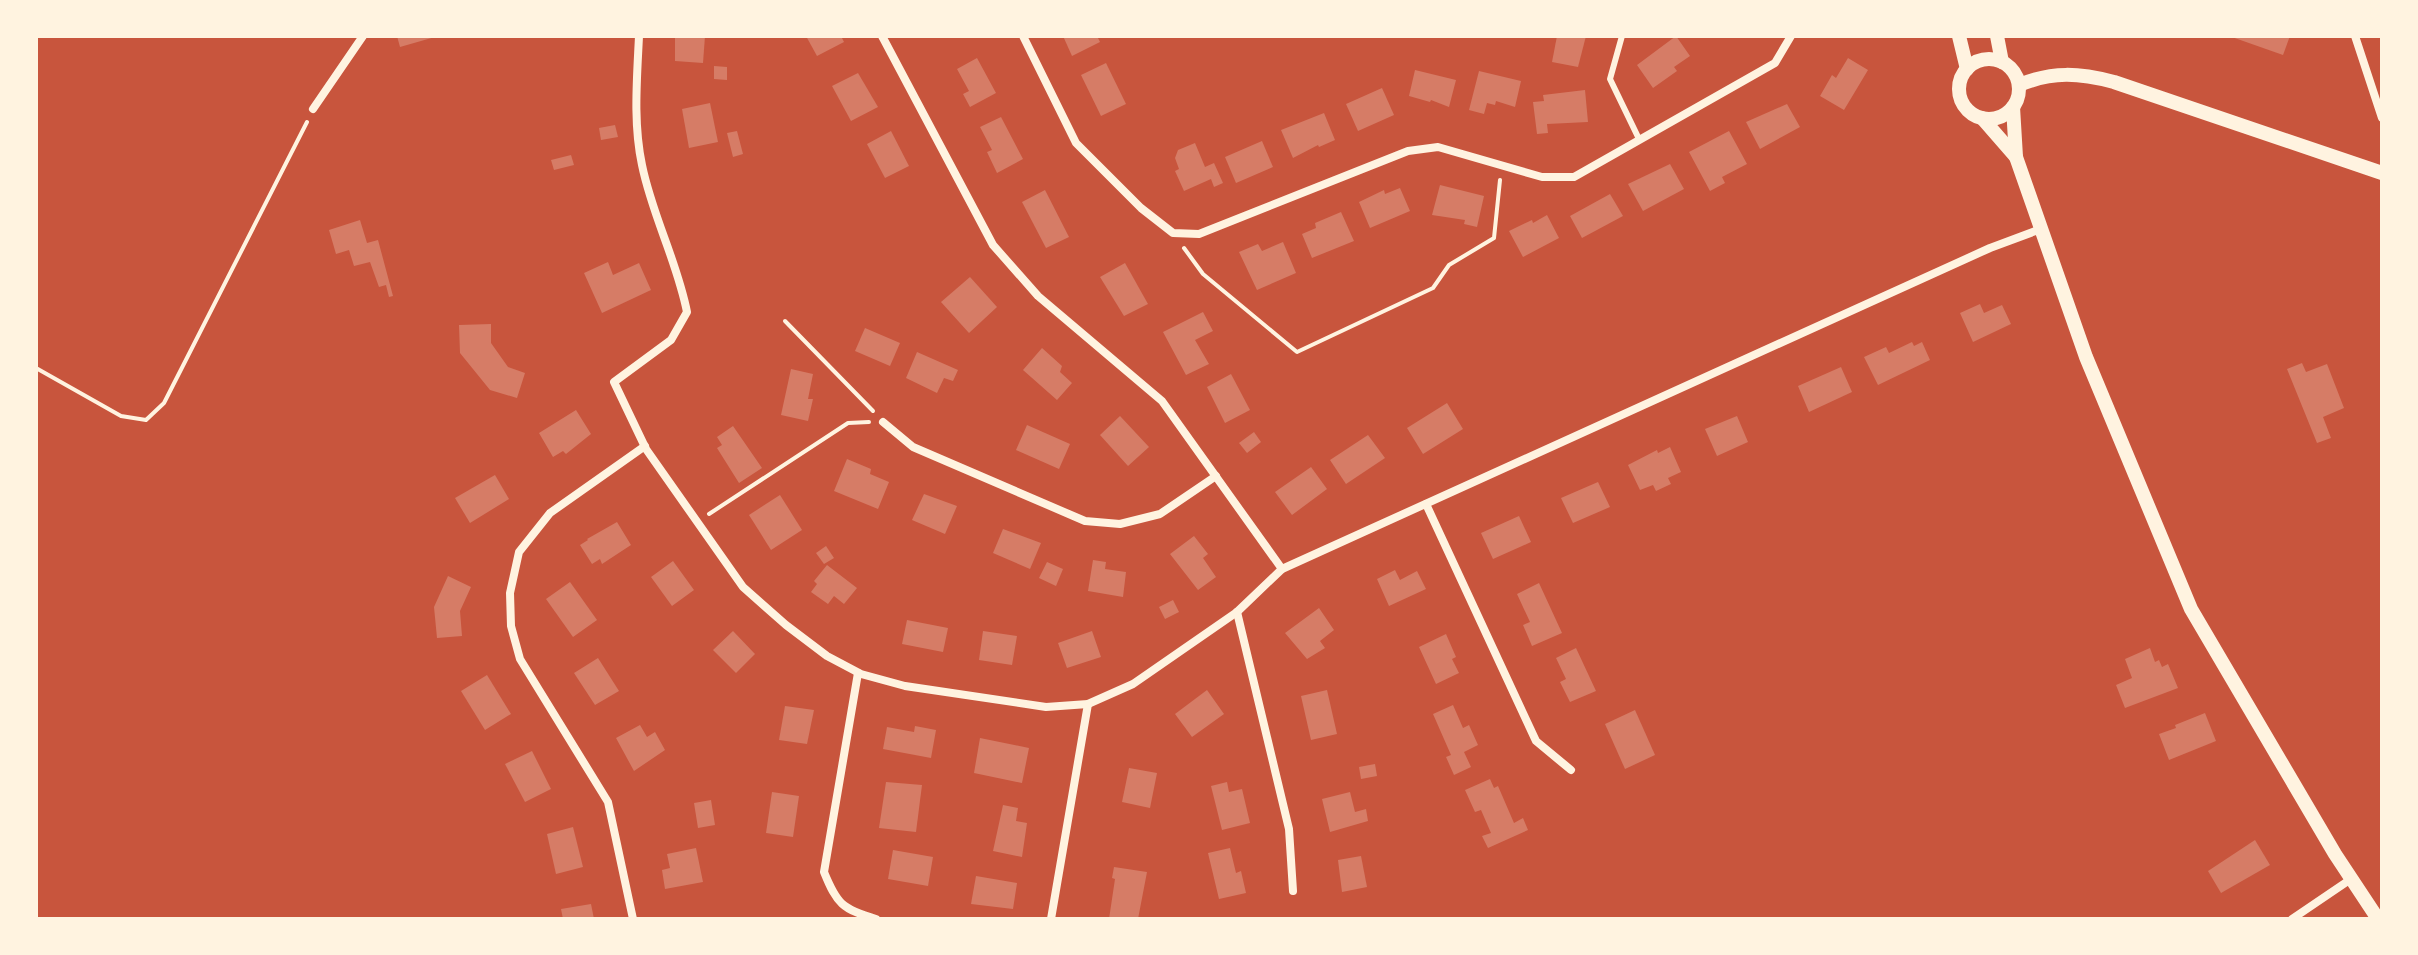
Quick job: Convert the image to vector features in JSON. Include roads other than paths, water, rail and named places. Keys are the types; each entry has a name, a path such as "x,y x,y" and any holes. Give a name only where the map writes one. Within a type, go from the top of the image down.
{"street":[{"path":"313,109 363,36"},
{"path":"639,36 636,123 642,166 681,284 687,312 671,340 614,382 645,446 743,587 827,656 858,673 905,686 1046,707 1088,704 1133,684 1237,612 1282,569 1990,248 2041,229"},
{"path":"882,36 993,245 1038,296 1162,401 1282,569"},
{"path":"1023,36 1076,143 1141,208 1173,233 1199,234 1408,151 1438,147 1542,177 1574,177 1775,63 1791,36"},
{"path":"1959,36 1967,69"},
{"path":"1997,36 2002,62"},
{"path":"2355,36 2382,118"},
{"path":"1982,118 1999,117 2017,100 2019,85 2010,68 2002,62 1984,60 1967,69 1962,78 1961,97 1965,107 1982,118 2016,157"},
{"path":"2019,85 2071,73 2114,82 2382,173"},
{"path":"2013,107 2016,157 2086,357 2191,609 2351,879 2378,919"},
{"path":"883,422 913,447 1085,521 1120,524 1160,514 1216,476"},
{"path":"633,919 608,802 520,659 511,626 510,593 519,552 550,513 645,446"},
{"path":"1426,504 1536,741 1571,770"},
{"path":"1237,612 1289,829 1293,891"},
{"path":"858,673 824,872 835,899 857,913 876,919"},
{"path":"1051,919 1088,704"},
{"path":"2292,919 2351,879"}],"lane":[{"path":"1622,36 1610,79 1639,139"}]}
